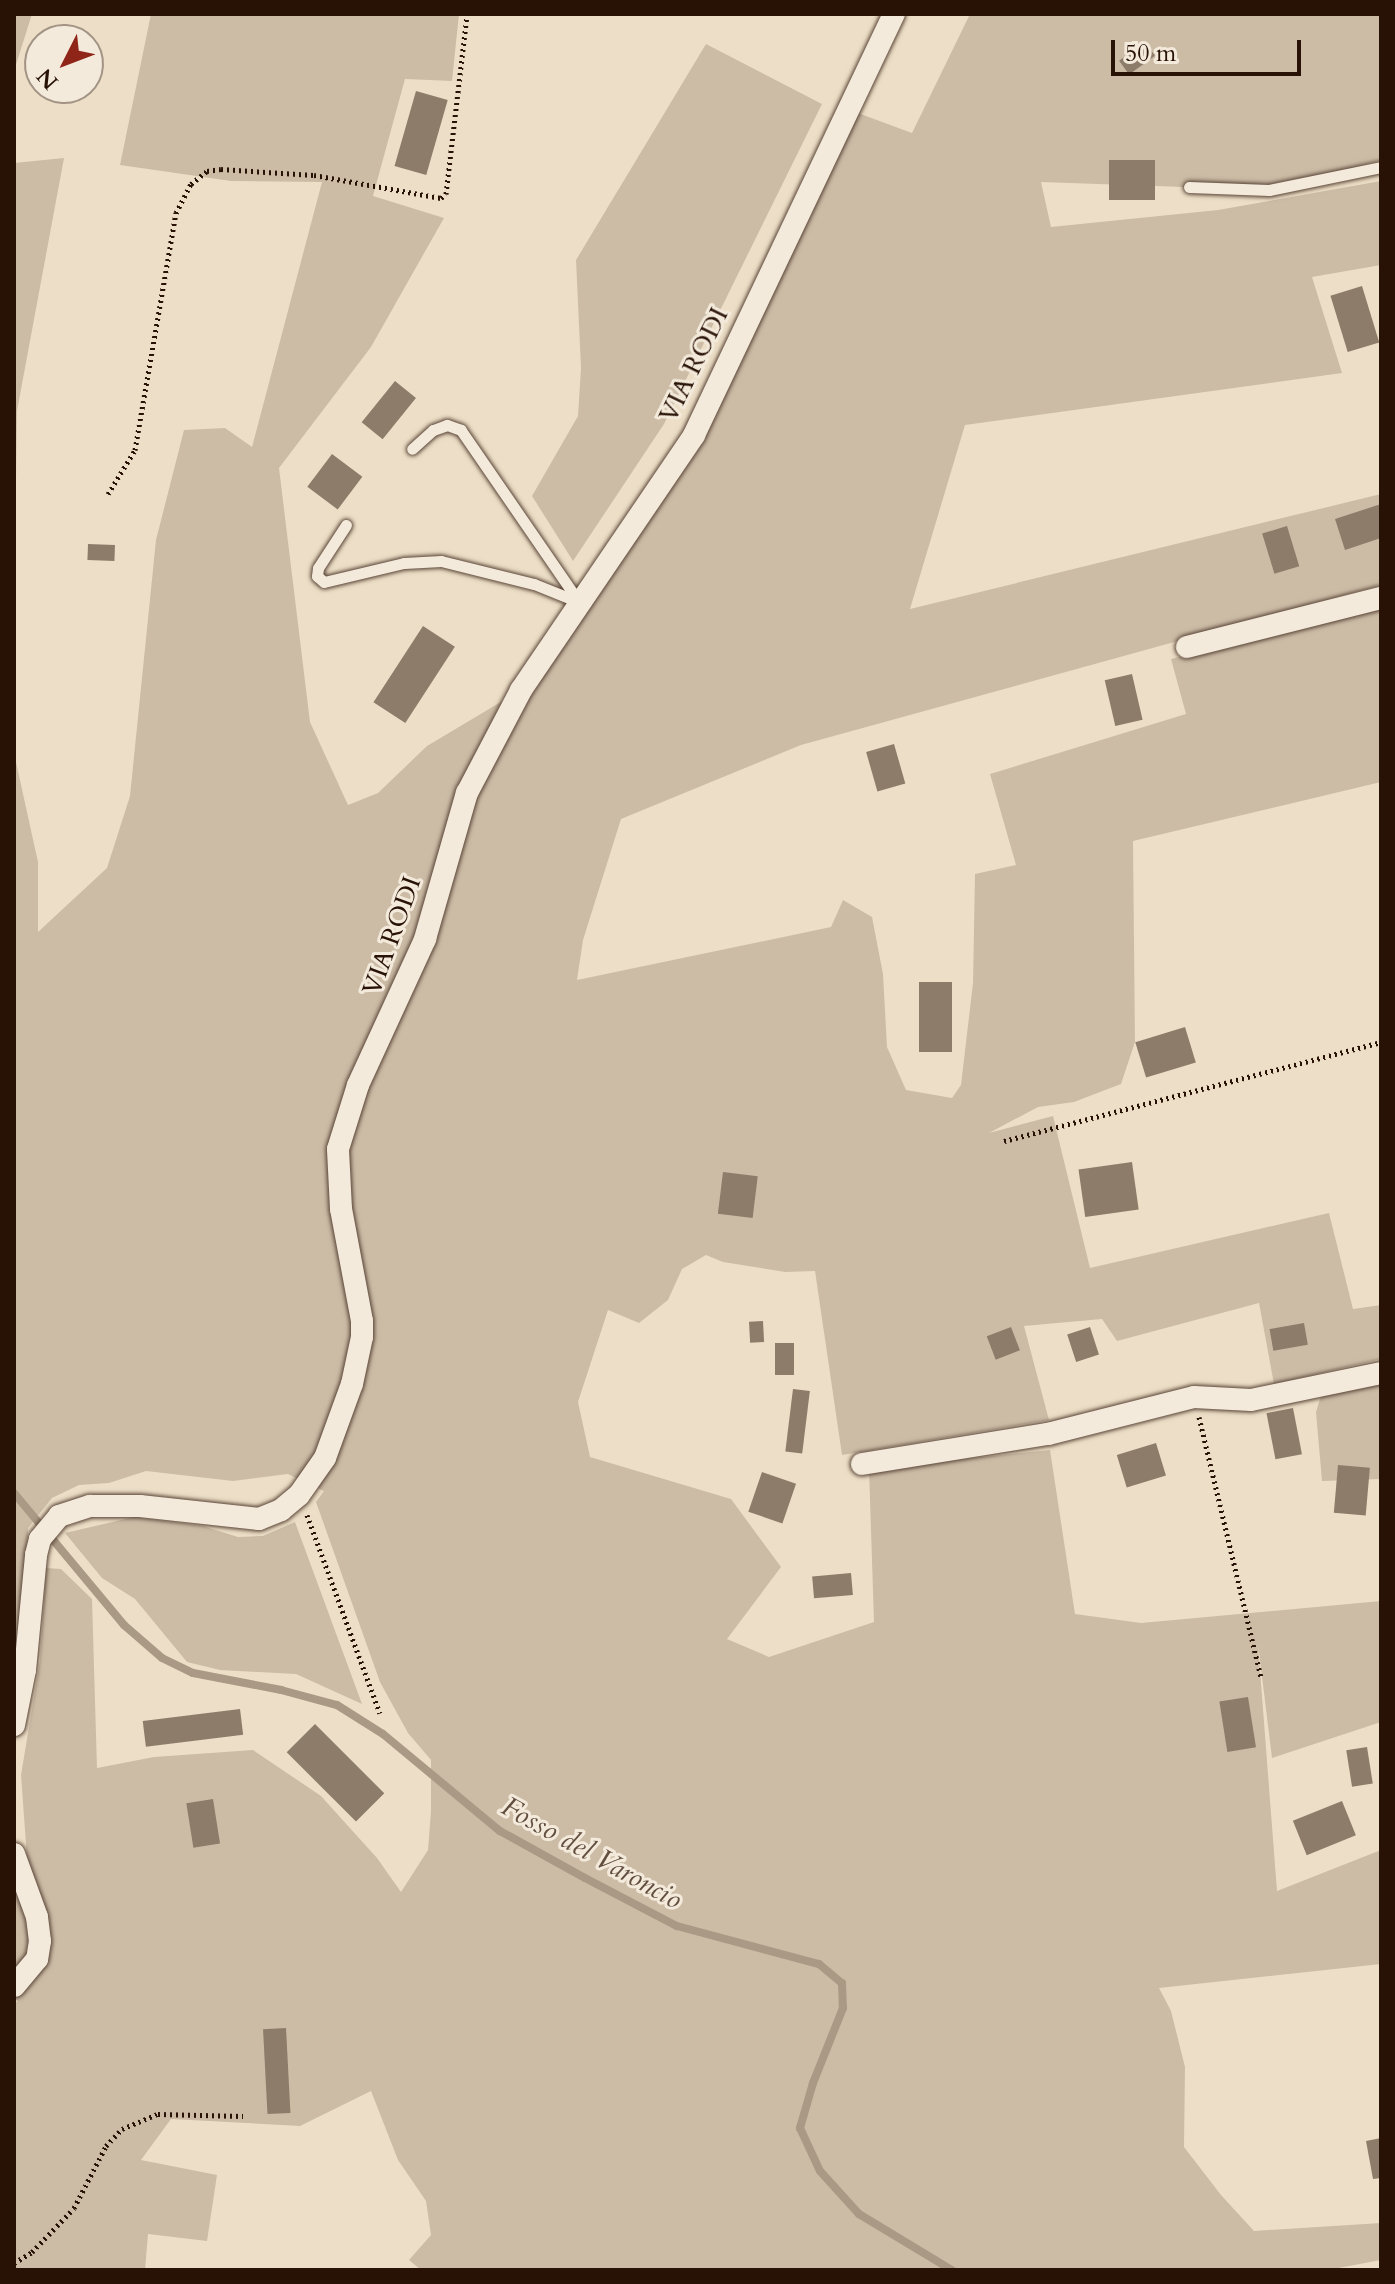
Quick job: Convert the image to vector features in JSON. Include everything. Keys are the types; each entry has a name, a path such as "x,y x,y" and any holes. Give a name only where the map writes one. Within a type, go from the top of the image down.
{"street":[{"name":"VIA RODI","path":"14,1725 25,1670 32,1583 40,1539 52,1522 77,1508 107,1505 140,1506 246,1520 270,1515 299,1495 325,1458 352,1384 362,1337 338,1177 338,1149 347,1114 415,967 467,793 521,690 694,435 894,14"},
{"path":"1187,647 1381,598"},
{"path":"862,1464 1048,1434 1194,1397 1251,1400 1381,1373"},
{"path":"14,1854 37,1917 40,1941 37,1959 14,1986"}],"lane":[{"path":"1189,187 1269,190 1381,167"},
{"path":"412,449 433,430 447,425 461,430 579,602"},
{"path":"346,525 318,568 317,576 324,582 404,563 441,561 534,584 579,602"}],"path":[{"path":"108,494 135,450 176,213 191,184 207,171 221,169 314,175 441,198 446,194 467,14"},
{"path":"1004,1141 1381,1042"},
{"path":"1194,1397 1261,1677"},
{"path":"299,1495 380,1713"},
{"path":"14,2263 32,2252 74,2208 106,2146 122,2129 158,2114 243,2116"}],"shaded area":[{"path":"14,14 32,14 29,24 24,24 24,39 14,71"},
{"path":"151,14 459,14 452,81 405,79 373,196 444,218 371,347 279,468 310,722 348,805 378,793 427,746 521,690 650,501 847,109 912,133 970,14 1381,14 1381,160 1269,190 1041,182 1051,227 1218,210 1381,181 1381,265 1312,277 1342,373 965,425 910,609 1381,494 1381,585 801,745 621,819 583,940 577,980 831,927 843,900 872,917 883,974 887,1047 906,1090 952,1098 961,1085 973,983 975,874 1016,865 990,774 1186,714 1171,659 1381,605 1381,782 1133,841 1135,1042 1121,1084 1074,1102 1038,1107 989,1133 1053,1116 1090,1268 1329,1213 1353,1309 1381,1305 1381,1359 1274,1384 1259,1303 1117,1341 1102,1319 1024,1326 1049,1420 842,1455 815,1271 785,1272 723,1262 706,1255 682,1269 668,1300 639,1323 608,1310 578,1402 590,1457 731,1499 781,1567 727,1639 769,1657 874,1622 869,1469 1050,1450 1075,1614 1141,1623 1381,1601 1381,1722 1272,1758 1258,1644 1277,1891 1381,1850 1381,1964 1159,1988 1171,2011 1185,2067 1184,2147 1221,2195 1254,2231 1381,2223 1381,2260 1328,2270 421,2270 409,2260 431,2235 426,2201 398,2160 371,2091 300,2126 171,2119 141,2160 217,2175 207,2241 148,2234 145,2270 14,2270 14,2004 18,2001 14,1999 14,1860 28,1872 21,1775 40,1661 46,1568 61,1569 92,1599 97,1768 154,1757 253,1750 321,1796 377,1858 401,1892 428,1850 431,1811 431,1760 408,1733 380,1682 316,1502 324,1491 288,1474 233,1481 146,1471 109,1483 79,1485 52,1498 28,1528 27,1566 14,1669 14,753 38,862 38,932 107,868 130,796 156,540 184,430 225,428 252,447 322,182 231,181 120,165"},
{"path":"706,44 822,104 664,424 573,561 532,496 578,416 581,368 576,260"},
{"path":"64,158 17,411 14,619 14,163"},
{"path":"1381,1383 1381,1479 1322,1481 1316,1412 1320,1399 1325,1393"},
{"path":"134,1517 203,1526 238,1537 263,1536 295,1522 362,1704 296,1674 220,1670 187,1662 135,1599 102,1578 65,1533"}],"building":[{"path":"1145,42 1155,56 1129,75 1119,61"},
{"path":"416,91 448,100 426,175 395,166"},
{"path":"1109,160 1155,160 1155,200 1109,200"},
{"path":"1362,286 1379,342 1348,352 1330,296"},
{"path":"395,381 416,398 383,439 362,422"},
{"path":"332,454 362,477 338,510 307,487"},
{"path":"1381,504 1381,538 1345,550 1335,519"},
{"path":"1287,526 1299,566 1274,574 1262,534"},
{"path":"88,544 115,545 114,561 87,560"},
{"path":"423,626 455,647 405,723 373,702"},
{"path":"1132,674 1143,720 1115,726 1105,680"},
{"path":"894,744 905,783 877,791 866,752"},
{"path":"919,982 952,982 952,1052 919,1052"},
{"path":"1185,1027 1196,1062 1146,1078 1135,1042"},
{"path":"1132,1162 1139,1210 1085,1217 1079,1170"},
{"path":"723,1172 758,1176 753,1218 718,1214"},
{"path":"763,1321 764,1342 750,1343 749,1322"},
{"path":"1304,1323 1308,1345 1273,1351 1270,1329"},
{"path":"1011,1327 1020,1350 996,1360 987,1336"},
{"path":"1090,1327 1099,1355 1076,1362 1067,1334"},
{"path":"775,1343 794,1343 794,1375 775,1375"},
{"path":"793,1389 810,1391 802,1454 785,1452"},
{"path":"1293,1408 1302,1454 1275,1459 1266,1413"},
{"path":"1156,1443 1166,1476 1127,1488 1117,1455"},
{"path":"1338,1465 1370,1468 1366,1516 1334,1513"},
{"path":"762,1472 796,1484 782,1523 748,1512"},
{"path":"851,1573 853,1595 814,1598 812,1576"},
{"path":"1248,1697 1256,1747 1227,1752 1219,1702"},
{"path":"240,1709 243,1735 146,1747 143,1721"},
{"path":"315,1724 384,1793 356,1822 287,1752"},
{"path":"1367,1747 1373,1784 1352,1787 1346,1750"},
{"path":"213,1799 220,1843 193,1848 186,1803"},
{"path":"1342,1801 1356,1835 1307,1855 1293,1821"},
{"path":"286,2028 290,2113 267,2114 263,2029"},
{"path":"1381,2138 1381,2178 1373,2179 1366,2141"}],"waterway":[{"name":"Fosso del Varoncio","path":"14,1493 124,1625 162,1658 193,1673 281,1690 337,1705 383,1734 500,1831 585,1878 677,1926 819,1964 842,1983 843,2008 813,2083 800,2128 820,2171 859,2214 952,2270"}]}
